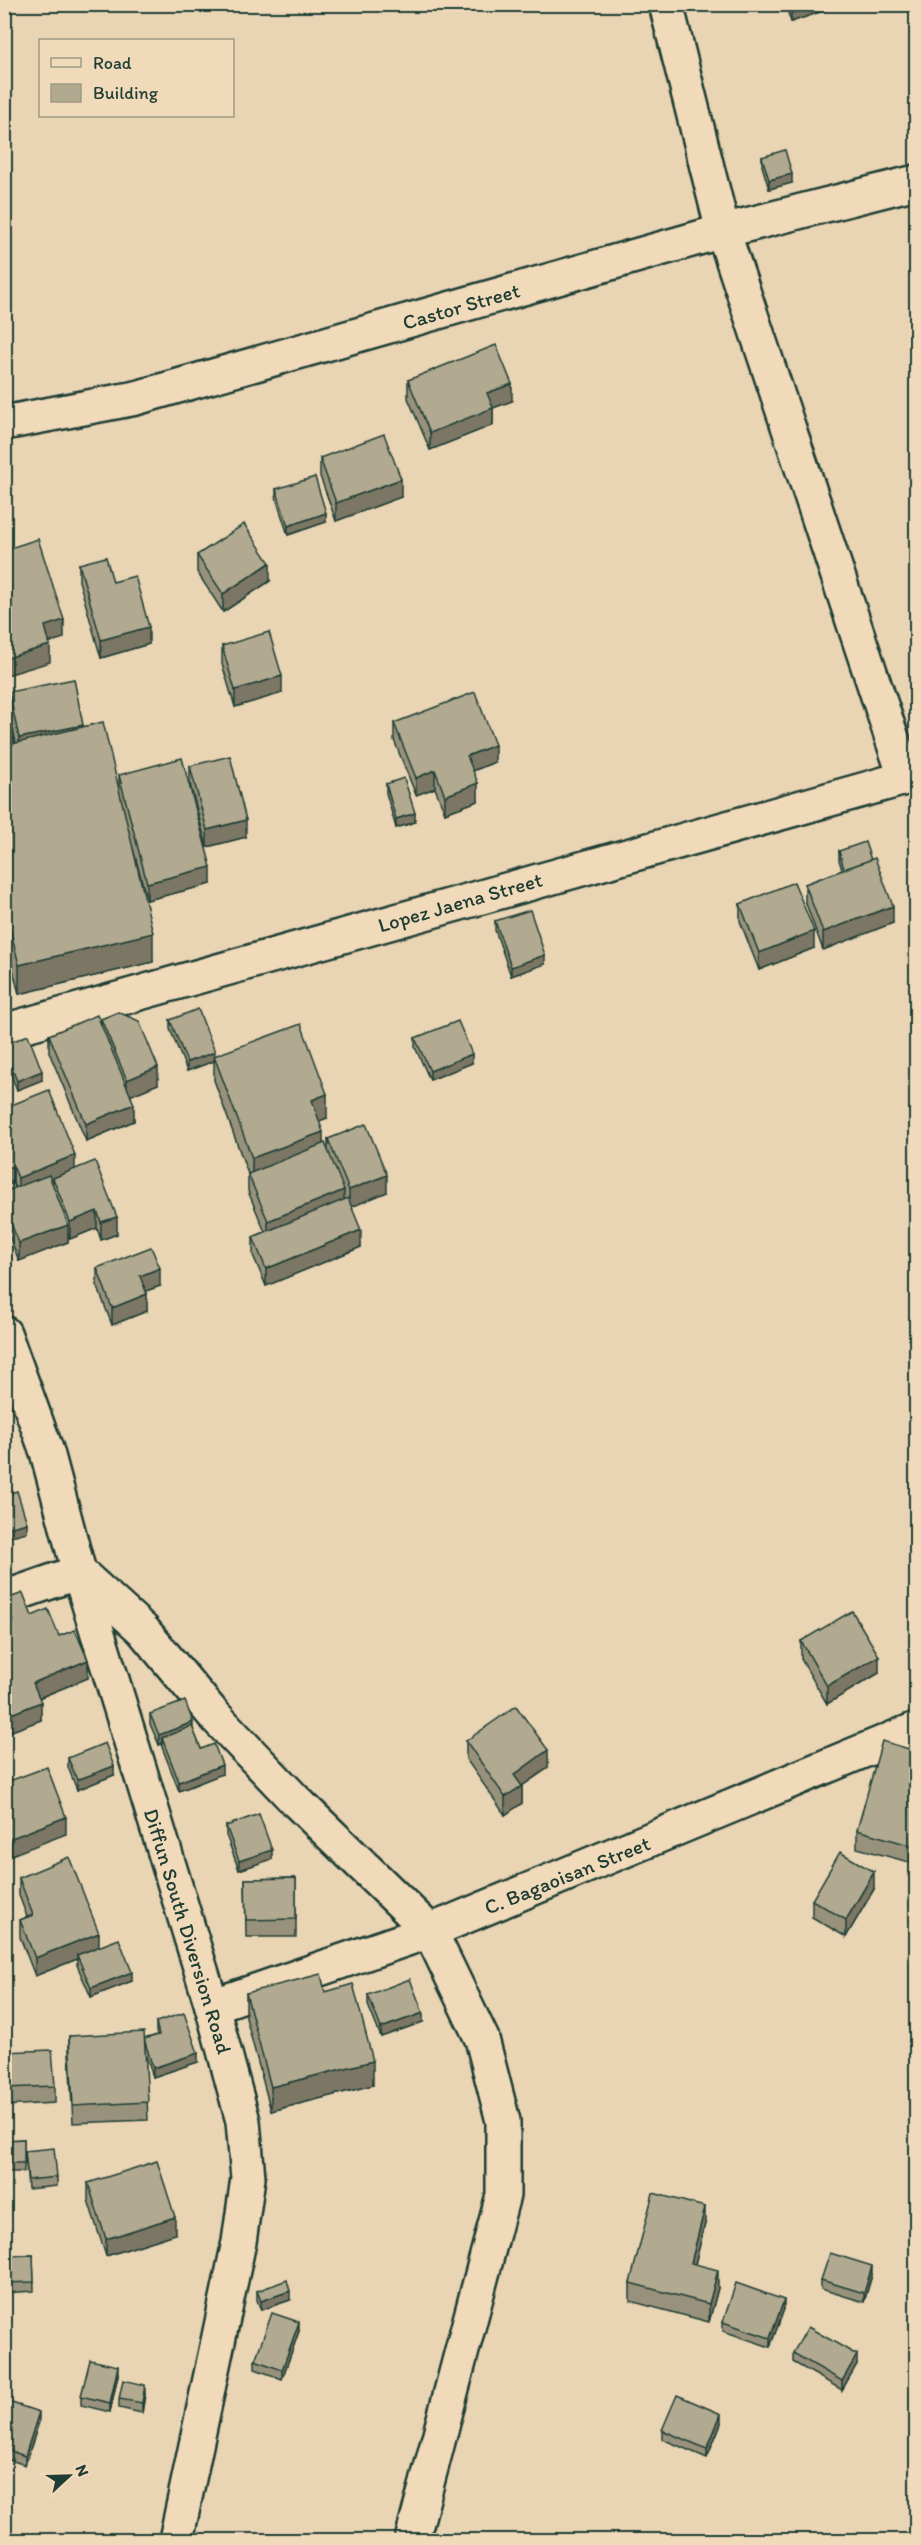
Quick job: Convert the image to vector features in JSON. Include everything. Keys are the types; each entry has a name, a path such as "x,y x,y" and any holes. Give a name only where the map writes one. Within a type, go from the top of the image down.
{"street":[{"path":"666,4 723,231 911,776"},
{"name":"Castor Street","path":"4,423 136,398 723,231 916,182"},
{"name":"Lopez Jaena Street","path":"4,1030 911,776"},
{"name":"Diffun South Diversion Road","path":"4,1333 47,1452 79,1572 212,2006 243,2121 248,2178 239,2242 176,2541"},
{"path":"4,1598 79,1572 141,1629 213,1714 294,1799 430,1931 482,2039 503,2121 503,2195 411,2541"},
{"name":"C. Bagaoisan Street","path":"212,2006 430,1931 916,1729"}],"building":[{"path":"788,4 817,4 791,13"},
{"path":"785,150 792,174 769,180 762,157"},
{"path":"496,345 512,384 487,393 493,408 430,433 408,380"},
{"path":"384,434 401,479 336,503 320,458"},
{"path":"315,477 326,513 288,526 276,489"},
{"path":"244,524 270,563 223,594 197,555"},
{"path":"38,539 64,620 45,626 50,645 4,659 4,550"},
{"path":"106,557 113,582 135,576 149,627 101,640 79,564"},
{"path":"269,632 282,676 235,690 222,646"},
{"path":"74,679 83,725 19,738 9,692"},
{"path":"475,692 495,745 467,756 478,783 445,796 435,770 416,778 394,723"},
{"path":"4,700 6,700 14,738 4,740"},
{"path":"103,722 153,933 19,965 4,904 4,746"},
{"path":"230,756 246,820 207,830 190,766"},
{"path":"182,758 211,867 147,883 119,775"},
{"path":"404,778 415,813 396,819 386,784"},
{"path":"865,842 871,860 844,869 839,851"},
{"path":"875,858 893,906 823,932 805,884"},
{"path":"794,882 814,931 759,953 740,904"},
{"path":"530,910 545,955 511,967 495,921"},
{"path":"198,1009 215,1052 187,1062 170,1020"},
{"path":"118,1012 139,1021 158,1067 127,1080 101,1019"},
{"path":"97,1015 134,1104 86,1124 49,1035"},
{"path":"458,1021 472,1054 430,1071 415,1038"},
{"path":"301,1024 327,1094 312,1100 323,1132 252,1158 214,1056"},
{"path":"28,1035 42,1071 17,1081 11,1066 4,1069 4,1055 7,1054 4,1045"},
{"path":"49,1090 75,1155 18,1178 13,1166 4,1169 4,1108"},
{"path":"366,1124 387,1175 349,1190 328,1139"},
{"path":"325,1143 344,1190 268,1221 248,1174"},
{"path":"95,1161 117,1217 101,1222 97,1211 70,1222 53,1178"},
{"path":"49,1175 68,1225 19,1243 4,1206 4,1192"},
{"path":"348,1198 361,1230 266,1269 253,1237"},
{"path":"151,1247 160,1268 140,1276 147,1294 112,1308 97,1268"},
{"path":"17,1491 27,1523 4,1529 4,1495"},
{"path":"23,1593 32,1616 48,1609 59,1636 75,1630 88,1660 33,1683 41,1702 4,1717 4,1625 13,1621 4,1600"},
{"path":"852,1611 879,1656 827,1686 801,1641"},
{"path":"185,1701 193,1722 159,1735 150,1714"},
{"path":"516,1706 548,1750 514,1775 522,1786 505,1797 466,1741"},
{"path":"192,1726 201,1749 214,1744 222,1765 179,1782 162,1738"},
{"path":"882,1741 916,1751 916,1847 857,1830"},
{"path":"105,1743 114,1766 77,1780 68,1758"},
{"path":"47,1767 66,1817 4,1841 4,1783"},
{"path":"259,1814 272,1850 239,1861 226,1826"},
{"path":"840,1852 874,1872 846,1920 812,1900"},
{"path":"69,1857 99,1933 35,1958 20,1920 33,1915 19,1878"},
{"path":"296,1878 296,1919 246,1920 245,1879"},
{"path":"119,1939 132,1972 91,1988 77,1955"},
{"path":"321,1974 325,1992 353,1984 373,2061 271,2087 246,1993"},
{"path":"410,1979 423,2013 381,2028 368,1995"},
{"path":"184,2013 198,2053 153,2068 144,2039 159,2035 156,2022"},
{"path":"144,2032 148,2102 73,2106 69,2036"},
{"path":"52,2050 55,2086 4,2088 4,2052"},
{"path":"24,2139 24,2163 6,2163 6,2140"},
{"path":"54,2148 57,2177 28,2180 25,2151"},
{"path":"157,2161 175,2217 106,2239 88,2183"},
{"path":"653,2193 705,2207 691,2263 718,2270 709,2304 630,2283"},
{"path":"830,2253 872,2266 864,2293 821,2280"},
{"path":"33,2255 34,2282 4,2283 4,2256"},
{"path":"287,2280 290,2291 261,2301 257,2291"},
{"path":"736,2283 784,2300 770,2338 723,2322"},
{"path":"272,2313 299,2322 282,2370 255,2360"},
{"path":"808,2327 857,2355 842,2381 793,2353"},
{"path":"90,2360 118,2366 110,2403 81,2396"},
{"path":"123,2380 145,2385 142,2403 119,2399"},
{"path":"677,2395 721,2414 707,2449 662,2430"},
{"path":"6,2401 39,2412 25,2456 4,2449"}]}
